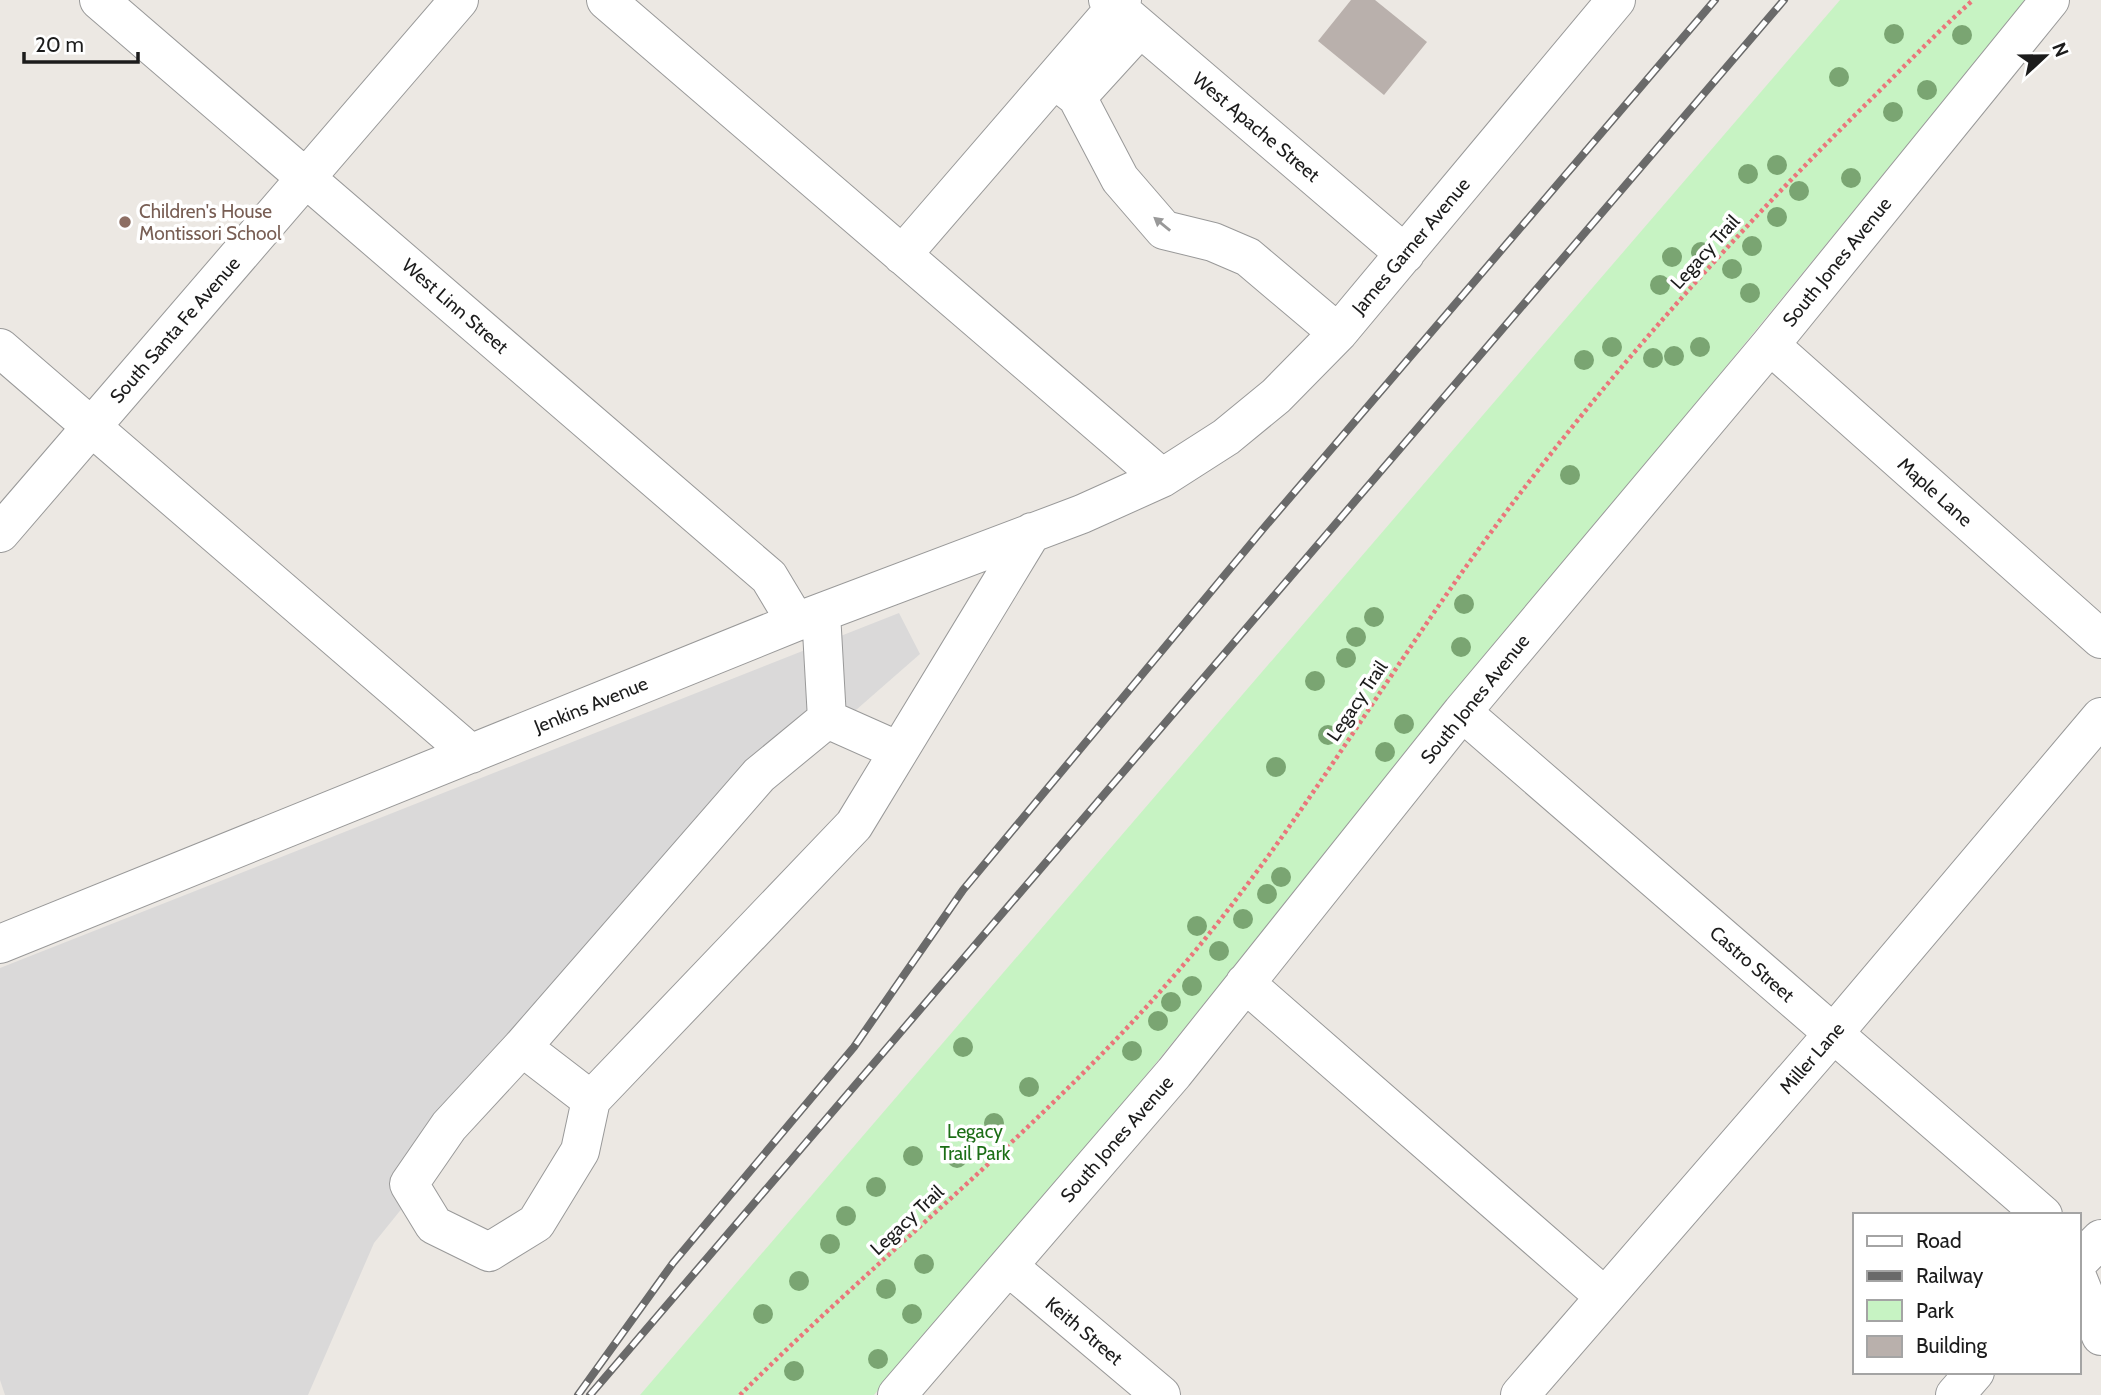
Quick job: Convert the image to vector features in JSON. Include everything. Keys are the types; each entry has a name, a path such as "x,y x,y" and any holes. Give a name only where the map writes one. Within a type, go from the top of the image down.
{"street":[{"name":"West Linn Street","path":"99,0 769,577 809,618"},
{"name":"South Santa Fe Avenue","path":"0,533 459,0"},
{"path":"606,0 902,255 1172,472"},
{"name":"James Garner Avenue","path":"1172,472 1226,437 1276,396 1338,333 1616,0"},
{"name":"South Jones Avenue","path":"897,1395 1174,1073 1462,712 1770,345 2050,0"},
{"path":"902,255 1065,88 1122,9"},
{"name":"West Apache Street","path":"1122,9 1405,254"},
{"path":"1065,88 1120,179 1164,230 1225,247 1248,257 1338,333"},
{"name":"Maple Lane","path":"1770,345 2101,639"},
{"path":"0,348 471,754"},
{"name":"Jenkins Avenue","path":"0,944 809,618 1145,488 1172,472"},
{"path":"827,719 759,775 449,1126 409,1184 434,1225 489,1252 536,1223 580,1151 591,1100 854,825 1032,533"},
{"path":"809,618 827,719"},
{"name":"Castro Street","path":"1462,712 2041,1213"},
{"name":"Miller Lane","path":"1520,1395 1833,1034 2101,717"},
{"path":"827,719 899,751"},
{"path":"1245,983 1605,1297"},
{"path":"522,1046 591,1100"},
{"path":"2080,1260 2101,1240"},
{"name":"Keith Street","path":"1008,1266 1161,1395"},
{"path":"2080,1284 2101,1336"},
{"path":"1955,1395 1973,1374"}],"path":[{"name":"Legacy Trail","path":"740,1395 1052,1105 1174,976 1264,862 1432,615 1542,465 1637,349 1773,196 1973,0"}],"shaded area":[{"path":"899,613 920,654 680,864 374,1243 308,1395 5,1395 0,1380 0,968"}],"green space":[{"name":"Legacy Trail Park","path":"1840,0 2026,0 1056,1185 874,1395 640,1395"}],"building":[{"path":"1351,0 1375,0 1427,42 1384,95 1318,41"}],"railway":[{"path":"578,1395 673,1263 854,1047 963,890 1263,529 1715,0"},
{"path":"590,1395 1784,0"}],"place":[{"name":"Children's House Montissori School","path":"125,222"}]}
